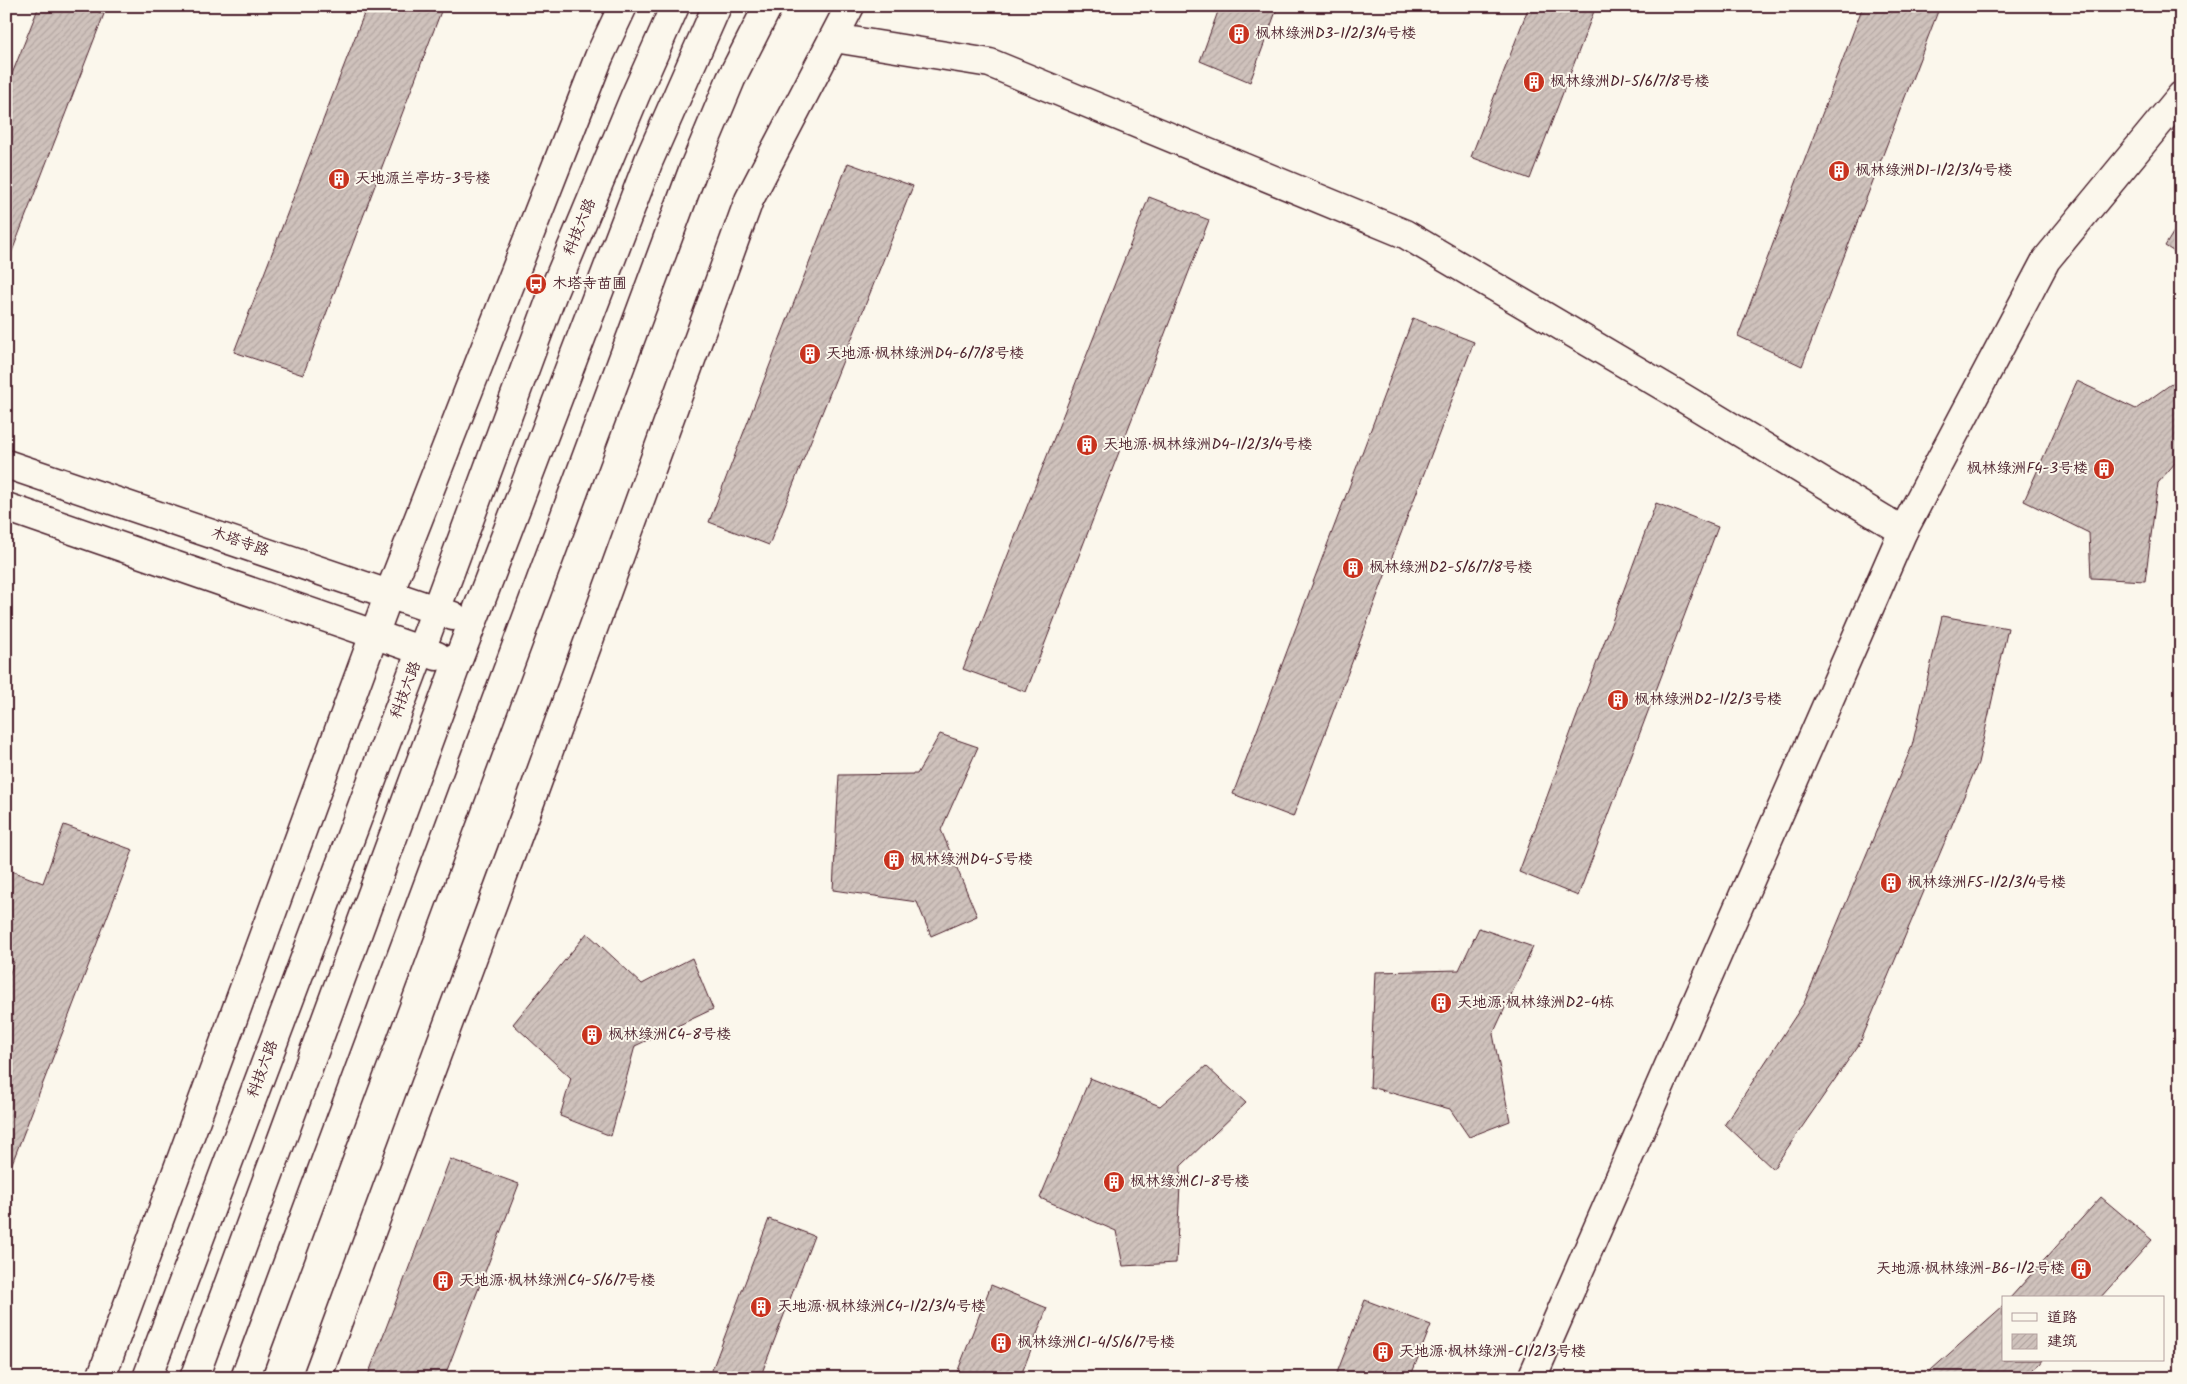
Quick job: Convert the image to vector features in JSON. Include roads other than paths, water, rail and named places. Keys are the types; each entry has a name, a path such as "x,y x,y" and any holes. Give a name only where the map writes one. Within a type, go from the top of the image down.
{"main road":[{"path":"101,1378 390,594 599,58 623,6"},
{"name":"科技六路","path":"147,1378 436,610 554,290 635,96 675,6"},
{"path":"194,1378 457,663 649,160 716,6"},
{"path":"245,1378 693,170 731,79 768,6"},
{"path":"317,1378 525,816 748,200 850,6"},
{"path":"834,38 990,63 1405,234 1680,396 1903,531"},
{"path":"1532,1378 1903,531 2046,260 2181,96"},
{"name":"木塔寺路","path":"6,464 473,623"},
{"path":"6,507 457,663"}],"place":[{"name":"枫林绿洲D3-1/2/3/4号楼","path":"1239,34"},
{"name":"枫林绿洲D1-5/6/7/8号楼","path":"1534,82"},
{"name":"枫林绿洲D1-1/2/3/4号楼","path":"1839,171"},
{"name":"天地源兰亭坊-3号楼","path":"339,179"},
{"name":"木塔寺苗圃","path":"536,284"},
{"name":"天地源·枫林绿洲D4-6/7/8号楼","path":"810,354"},
{"name":"天地源·枫林绿洲D4-1/2/3/4号楼","path":"1087,445"},
{"name":"枫林绿洲F4-3号楼","path":"2104,469"},
{"name":"枫林绿洲D2-5/6/7/8号楼","path":"1353,568"},
{"name":"枫林绿洲D2-1/2/3号楼","path":"1618,700"},
{"name":"枫林绿洲D4-5号楼","path":"894,860"},
{"name":"枫林绿洲F5-1/2/3/4号楼","path":"1891,883"},
{"name":"天地源·枫林绿洲D2-4栋","path":"1441,1003"},
{"name":"枫林绿洲C4-8号楼","path":"592,1035"},
{"name":"枫林绿洲C1-8号楼","path":"1114,1182"},
{"name":"天地源·枫林绿洲-B6-1/2号楼","path":"2081,1269"},
{"name":"天地源·枫林绿洲C4-5/6/7号楼","path":"443,1281"},
{"name":"天地源·枫林绿洲C4-1/2/3/4号楼","path":"761,1307"},
{"name":"枫林绿洲C1-4/5/6/7号楼","path":"1001,1343"},
{"name":"天地源·枫林绿洲-C1/2/3号楼","path":"1383,1352"}]}
